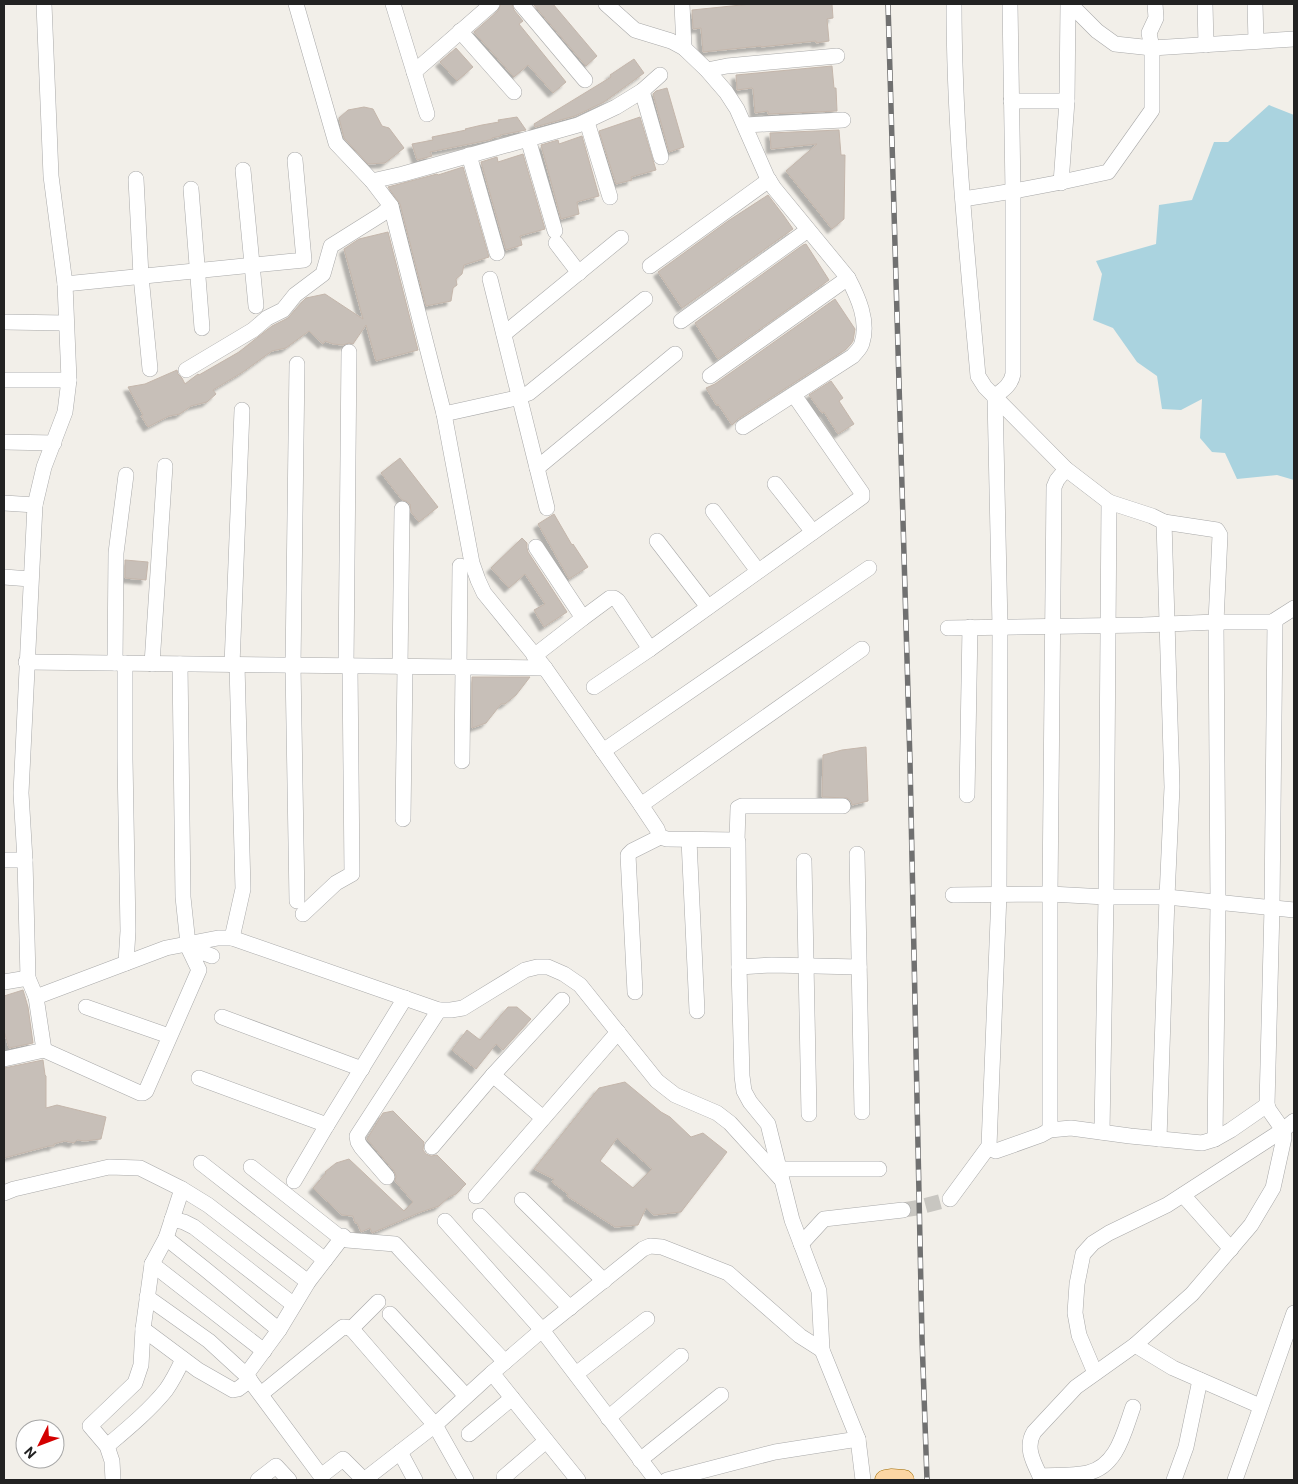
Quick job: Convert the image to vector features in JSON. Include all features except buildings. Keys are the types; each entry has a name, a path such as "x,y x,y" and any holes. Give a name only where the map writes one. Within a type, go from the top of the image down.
{"main road":[{"path":"884,1480 904,1480"}],"street":[{"path":"44,4 51,176 65,284 69,380 65,412 44,467 35,504 21,793 28,978 36,997 44,1050"},
{"path":"393,4 427,114"},
{"path":"414,72 492,4"},
{"path":"520,4 585,80"},
{"path":"606,4 635,30 671,41 684,48 726,92 737,109 774,188 848,278 861,306 864,330 862,345 853,356 743,427"},
{"path":"682,4 684,48"},
{"path":"954,4 954,46 963,199 978,376 985,387 1066,469 1109,502 1152,516 1164,522 1217,530 1220,535 1216,622 1218,902 1215,1139"},
{"path":"995,396 1007,387 1012,380 1013,374 1010,4"},
{"path":"1069,4 1097,31 1115,44 1152,48 1294,39"},
{"path":"1061,183 1067,101 1069,4"},
{"path":"963,199 1013,192 1108,172 1152,110 1152,48 1149,33 1156,18 1155,4"},
{"path":"1205,4 1206,45"},
{"path":"1255,4 1256,41"},
{"path":"301,5 336,143 372,181 391,206 444,414 472,563 478,580 484,593 545,668 641,805 657,829 660,837"},
{"path":"460,31 514,92"},
{"path":"707,70 727,66 837,56"},
{"path":"372,181 587,122 642,91 660,75"},
{"path":"642,91 661,157"},
{"path":"1011,101 1067,101"},
{"path":"745,125 842,120"},
{"path":"587,122 610,198"},
{"path":"528,139 555,237 579,273"},
{"path":"469,155 497,253"},
{"path":"65,284 304,260 295,160"},
{"path":"243,170 256,306"},
{"path":"136,178 141,276 150,369"},
{"path":"650,266 769,180"},
{"path":"190,188 202,328"},
{"path":"186,370 252,330 267,318 283,310 295,295 323,274 331,246 382,214 391,206"},
{"path":"681,320 808,230"},
{"path":"504,334 621,238"},
{"path":"710,376 848,278"},
{"path":"490,279 547,508"},
{"path":"444,414 530,393 645,299"},
{"path":"4,322 66,323"},
{"path":"297,364 293,666 300,907 352,874 348,666 349,352"},
{"path":"537,468 675,354"},
{"path":"4,380 69,380"},
{"path":"594,687 650,649 863,495 794,395"},
{"path":"950,1199 989,1146 999,894 1000,626 995,396"},
{"path":"232,938 242,890 234,665 242,410"},
{"path":"4,442 54,443"},
{"path":"152,664 165,466"},
{"path":"1050,1130 1054,487 1066,469"},
{"path":"126,475 116,553 125,759 128,931 126,963"},
{"path":"775,484 813,532"},
{"path":"1102,1132 1109,502"},
{"path":"4,503 35,504"},
{"path":"402,509 402,819"},
{"path":"713,511 758,571"},
{"path":"1159,1139 1172,787 1164,522"},
{"path":"657,541 708,607"},
{"path":"536,547 584,618"},
{"path":"460,566 462,761"},
{"path":"603,751 869,568"},
{"path":"4,577 30,578"},
{"path":"534,656 610,598 614,598 650,649"},
{"path":"948,628 1272,622 1294,608"},
{"path":"1275,620 1268,1108 1286,1125"},
{"path":"967,795 970,627"},
{"path":"641,805 862,649"},
{"path":"26,662 545,668"},
{"path":"180,664 183,897 188,944"},
{"path":"843,806 742,806 738,808 742,1076 744,1091 750,1102 768,1124 792,1220 819,1291 822,1350 858,1439 863,1480"},
{"path":"635,992 628,855 632,851 660,837 667,839 737,841"},
{"path":"689,840 697,1011"},
{"path":"857,854 862,1112"},
{"path":"4,860 25,860"},
{"path":"804,861 809,1114"},
{"path":"953,895 1050,894 1106,897 1167,897 1294,910"},
{"path":"36,997 166,948 218,938 232,938 439,1010 463,1008 525,970 548,967 564,974 580,985 657,1081 675,1095 717,1113 730,1123 780,1174 879,1169"},
{"path":"4,1059 44,1050 140,1093 144,1093 199,970 188,946 212,956"},
{"path":"739,967 772,965 859,966"},
{"path":"4,982 28,978"},
{"path":"294,1180 405,998"},
{"path":"432,1146 493,1075 562,1000"},
{"path":"86,1006 169,1036"},
{"path":"387,1177 361,1147 357,1136 439,1010"},
{"path":"222,1016 362,1069"},
{"path":"476,1196 618,1032"},
{"path":"493,1075 543,1118"},
{"path":"198,1078 327,1125"},
{"path":"989,1146 996,1152 1050,1130 1071,1128 1202,1143 1215,1139 1268,1108"},
{"path":"1095,1373 1079,1335 1075,1313 1077,1284 1083,1254 1093,1243 1109,1233 1167,1205 1286,1125"},
{"path":"1133,1407 1116,1453 1104,1466 1088,1473 1041,1478 1028,1447 1030,1438 1076,1387 1135,1345 1192,1294 1251,1225 1273,1188 1286,1125"},
{"path":"201,1163 325,1260"},
{"path":"143,1329 198,1370 233,1390 238,1389 279,1330 308,1282 338,1243 337,1235 250,1167"},
{"path":"4,1193 14,1189 109,1168 140,1168 182,1189 208,1205 308,1282"},
{"path":"113,1480 112,1461 107,1446 90,1426 135,1383 141,1364 143,1329 152,1264 166,1238 182,1189"},
{"path":"1183,1195 1231,1248"},
{"path":"522,1200 604,1281"},
{"path":"801,1244 824,1219 903,1210"},
{"path":"480,1216 570,1308"},
{"path":"172,1219 184,1222 194,1228 294,1305"},
{"path":"444,1221 542,1330 656,1480"},
{"path":"343,1236 347,1240 396,1244 504,1362"},
{"path":"166,1238 279,1330"},
{"path":"147,1297 209,1341 248,1377 319,1478 343,1459 364,1480 435,1425 542,1330 643,1249 650,1246 662,1247 728,1273 800,1336 822,1350"},
{"path":"152,1264 264,1351"},
{"path":"351,1329 378,1302"},
{"path":"1235,1480 1294,1313"},
{"path":"390,1314 466,1396"},
{"path":"576,1374 647,1319"},
{"path":"261,1394 343,1327 351,1329 435,1425 466,1480"},
{"path":"1135,1345 1173,1368 1260,1406"},
{"path":"608,1418 681,1356"},
{"path":"107,1446 144,1414 165,1390 174,1378 183,1359"},
{"path":"492,1373 578,1480"},
{"path":"1174,1480 1186,1447 1200,1380"},
{"path":"640,1460 721,1395"},
{"path":"469,1434 512,1398"},
{"path":"667,1480 775,1452 858,1439"},
{"path":"504,1477 546,1440"},
{"path":"400,1452 415,1480"},
{"path":"258,1480 276,1466 289,1480"}],"water":[{"path":"1269,105 1294,115 1294,480 1277,475 1237,479 1225,453 1212,452 1200,438 1202,399 1181,410 1162,409 1157,376 1137,362 1113,328 1093,320 1102,274 1096,261 1156,244 1159,205 1192,200 1214,142 1228,142"}],"tunnel":[{"path":"903,1210 950,1199"}],"railway":[{"path":"888,4 910,762 922,1338 927,1480"}]}
